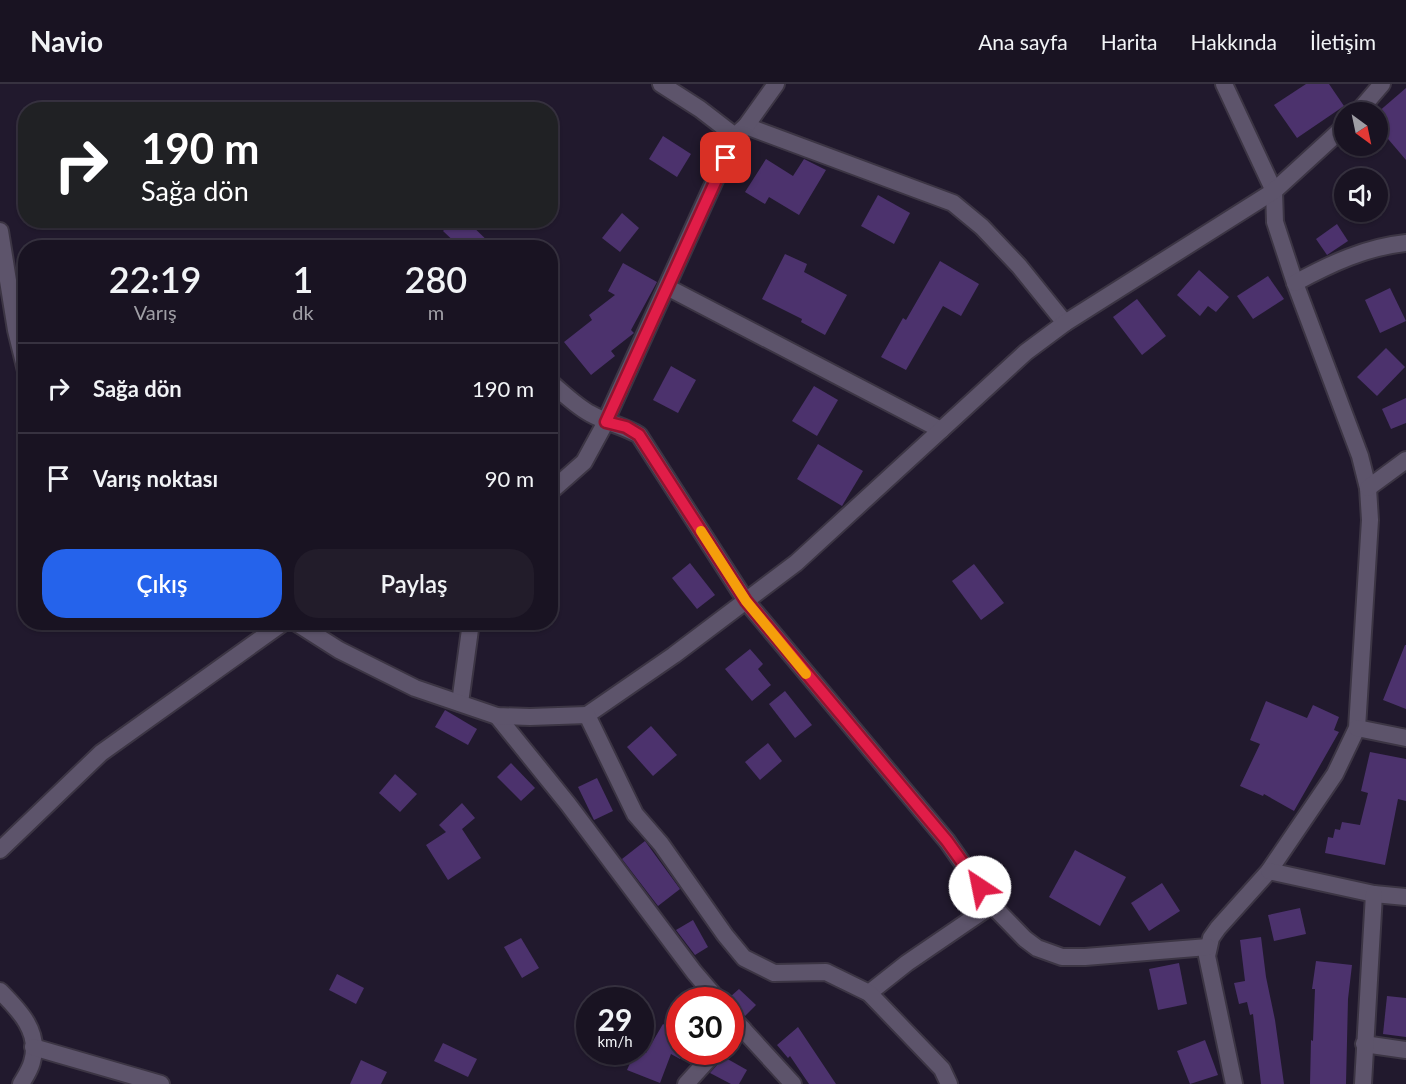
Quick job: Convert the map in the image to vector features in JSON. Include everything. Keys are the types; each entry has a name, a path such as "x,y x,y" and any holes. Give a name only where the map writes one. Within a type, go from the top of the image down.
{"street":[{"path":"661,84 741,131 953,202 982,227 1019,266 1065,323"},
{"path":"558,485 584,462 606,422 741,131 776,84"},
{"path":"1224,84 1274,191 1275,222 1294,283 1360,456 1368,488 1370,520 1357,728 1335,774 1269,871 1218,928 1208,947 1209,967 1234,1084"},
{"path":"1367,102 1382,84"},
{"path":"308,630 339,650 415,688 497,716 587,715 674,655 796,563 1026,352 1065,323 1274,191 1334,136"},
{"path":"0,231 18,338"},
{"path":"1294,283 1324,267 1358,254 1389,245 1406,243"},
{"path":"667,287 941,430"},
{"path":"558,389 588,413 606,422 626,427 639,435 746,601 947,841 992,906 1025,939 1037,948 1062,957 1208,947"},
{"path":"1368,488 1406,460"},
{"path":"0,850 101,753 273,630"},
{"path":"460,703 470,630"},
{"path":"587,715 635,814 661,844 725,935 744,958 774,973 826,972 869,993 942,1069 950,1084"},
{"path":"497,716 568,804 707,987"},
{"path":"1357,728 1406,738"},
{"path":"1269,871 1374,894 1406,897"},
{"path":"1363,1084 1374,894"},
{"path":"869,993 907,963 992,906"},
{"path":"0,991 23,1013 33,1038 33,1061 21,1084"},
{"path":"744,1040 793,1084"},
{"path":"1364,1044 1406,1050"},
{"path":"33,1047 135,1081 161,1084"},
{"path":"687,1084 704,1065"}],"building":[{"path":"1306,84 1329,84 1341,102 1334,102 1334,113 1297,138 1274,105"},
{"path":"1406,88 1406,160 1388,139 1388,104"},
{"path":"663,136 691,154 677,177 649,159"},
{"path":"766,159 793,176 804,159 826,170 799,215 769,197 765,204 745,192"},
{"path":"878,195 910,213 894,244 861,226"},
{"path":"622,213 639,228 620,252 602,238"},
{"path":"1337,224 1348,241 1327,255 1316,239"},
{"path":"446,228 474,228 487,240 453,240 443,231"},
{"path":"785,254 807,264 804,272 847,295 825,335 801,322 802,319 762,299"},
{"path":"940,261 979,284 961,316 943,306 906,370 881,357 903,318 906,320"},
{"path":"623,263 657,282 631,330 634,333 611,351 615,356 591,375 564,342 592,320 589,315 615,295 608,291"},
{"path":"1199,270 1229,297 1216,312 1208,306 1200,316 1177,295"},
{"path":"1268,276 1284,299 1253,319 1237,296"},
{"path":"1390,288 1406,321 1380,333 1365,300"},
{"path":"1137,299 1166,336 1142,355 1113,317"},
{"path":"1386,348 1405,367 1377,396 1357,377"},
{"path":"671,366 696,380 678,413 653,400"},
{"path":"814,386 838,400 817,436 792,421"},
{"path":"1406,398 1406,423 1391,429 1382,409"},
{"path":"818,444 863,471 842,506 797,479"},
{"path":"690,563 715,595 697,609 672,578"},
{"path":"974,564 1004,603 981,620 952,581"},
{"path":"1406,645 1406,709 1383,700"},
{"path":"750,649 763,664 758,669 771,685 752,701 725,669"},
{"path":"785,691 812,725 795,738 769,704"},
{"path":"1266,701 1307,718 1313,705 1339,717 1334,730 1339,732 1294,811 1264,794 1263,796 1240,786 1260,744 1250,740"},
{"path":"445,710 477,729 468,745 435,727"},
{"path":"651,726 677,755 653,776 627,747"},
{"path":"768,743 782,761 760,780 745,762"},
{"path":"1370,752 1406,759 1406,801 1398,799 1385,865 1325,853 1328,837 1333,838 1335,829 1340,830 1342,822 1360,825 1368,793 1361,791"},
{"path":"511,763 535,788 521,801 497,777"},
{"path":"395,774 417,794 400,812 379,793"},
{"path":"597,778 613,811 594,820 578,787"},
{"path":"462,803 475,818 462,829 481,858 448,880 426,845 446,832 439,825"},
{"path":"645,841 680,889 658,906 622,859"},
{"path":"1075,850 1126,877 1100,926 1049,897"},
{"path":"1162,883 1180,911 1149,931 1131,903"},
{"path":"1300,908 1306,934 1274,941 1268,915"},
{"path":"693,920 708,947 695,955 676,930"},
{"path":"1261,937 1284,1084 1261,1084 1253,1014 1250,1015 1247,1002 1239,1004 1234,983 1245,981 1240,940"},
{"path":"521,938 539,968 522,978 504,947"},
{"path":"1316,961 1352,965 1348,999 1346,1084 1310,1084 1315,989 1312,989"},
{"path":"1179,963 1187,1004 1158,1010 1149,969"},
{"path":"337,974 364,988 356,1004 329,990"},
{"path":"744,994 756,1005 744,1015"},
{"path":"1387,996 1406,998 1406,1037 1383,1034"},
{"path":"663,1024 666,1026 667,1065 660,1083 627,1070 629,1065 654,1065 654,1039"},
{"path":"798,1027 836,1084 809,1084 790,1056 788,1058 777,1045"},
{"path":"1205,1040 1218,1075 1190,1084 1177,1051"},
{"path":"443,1043 477,1059 468,1077 434,1061"},
{"path":"361,1060 387,1072 381,1084 350,1084"},
{"path":"717,1065 738,1065 747,1070 739,1084 731,1084 710,1073"}],"slow traffic":[{"path":"701,531 746,601 806,674"}],"route":[{"path":"726,158 606,422 626,427 639,435 746,601 947,841 980,887"}]}
